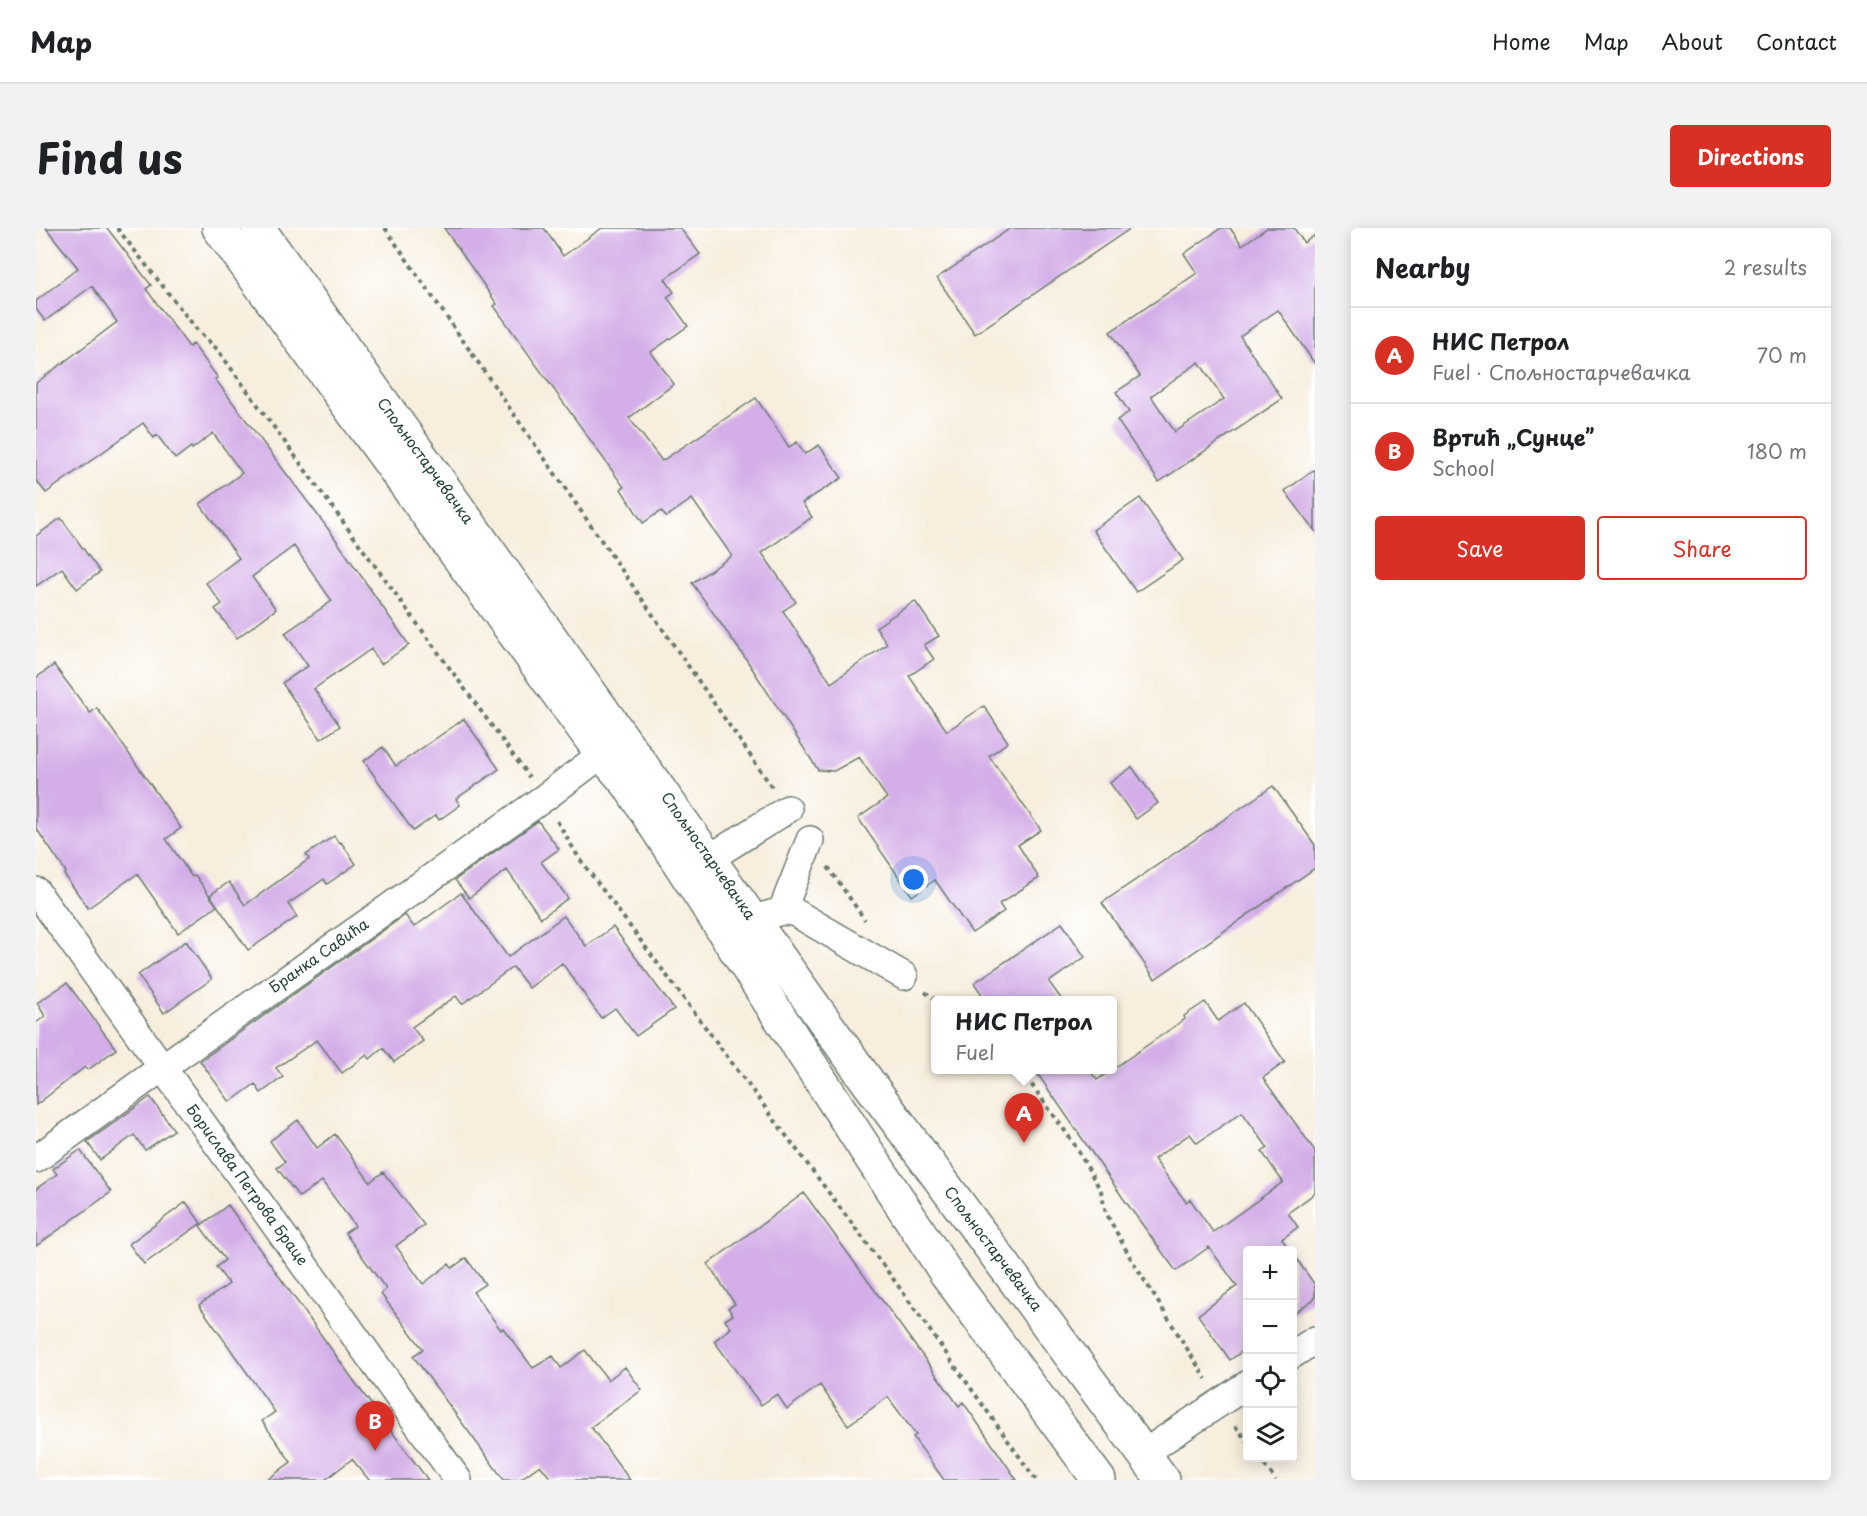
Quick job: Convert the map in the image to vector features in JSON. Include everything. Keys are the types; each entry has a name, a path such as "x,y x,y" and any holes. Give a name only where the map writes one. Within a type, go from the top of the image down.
{"street":[{"name":"Спољностарчевачка","path":"219,228 602,754 628,784 946,1274 1099,1480"},
{"name":"Спољностарчевачка","path":"258,228 710,858 767,915 868,1082 1162,1480"},
{"name":"Бранка Савића","path":"36,1159 544,798 602,754"},
{"path":"710,858 788,809"},
{"path":"767,915 810,840"},
{"name":"Борислава Петрова Браце","path":"36,891 458,1480"},
{"path":"767,915 794,912 904,976"},
{"path":"1297,1351 1315,1340"},
{"path":"1144,1453 1243,1387"}],"path":[{"path":"117,228 198,331 217,349 544,798 579,858 887,1271 1036,1480"},
{"path":"385,228 788,809"},
{"path":"810,840 870,928"},
{"path":"904,976 931,996"},
{"path":"1024,1074 1073,1142 1101,1191 1106,1213 1130,1257 1243,1436"},
{"path":"1262,1462 1276,1480"}],"building":[{"path":"46,228 107,228 151,285 146,289 189,347 193,344 218,378 215,379 332,534 409,645 381,664 371,649 314,689 340,726 321,739 282,683 308,666 285,633 332,601 294,546 252,577 276,609 237,638 215,609 222,604 206,583 239,558 200,504 242,473 213,433 175,459 157,435 154,438 143,423 46,493 36,480 36,383 117,322 92,286 45,321 36,309 36,301 78,268"},
{"path":"444,228 544,228 563,256 602,228 680,228 700,254 665,279 674,292 667,297 688,326 651,352 674,384 629,418 662,461 756,398 789,447 797,442 805,454 819,445 842,478 802,503 812,517 762,553 796,602 783,611 831,683 887,644 876,627 915,601 939,636 924,645 934,659 909,676 947,731 984,706 1008,742 989,756 1041,830 1018,845 1039,878 999,904 1004,911 972,933 935,880 912,896 858,818 887,798 859,757 834,771 818,770 746,659 692,583 732,556 692,499 666,517 661,511 643,523 621,489 624,487 494,306 497,304"},
{"path":"1011,228 1131,228 975,334 937,278"},
{"path":"1221,228 1230,228 1242,245 1267,228 1294,228 1304,243 1315,235 1315,364 1278,310 1240,336 1282,399 1159,482 1117,420 1129,412 1116,392 1140,376 1110,332 1197,273 1184,254","holes":["1199,362 1224,399 1175,432 1151,396"]},
{"path":"1315,469 1315,531 1285,491"},
{"path":"1140,498 1183,560 1136,592 1093,530"},
{"path":"61,518 100,572 77,589 62,568 36,586 36,536"},
{"path":"54,665 90,713 97,708 181,828 166,839 192,877 195,875 217,906 178,933 137,874 88,908 36,828 36,678"},
{"path":"464,719 499,769 456,799 460,805 439,820 436,815 413,831 364,761 383,747 396,766"},
{"path":"1132,767 1158,803 1136,819 1110,783"},
{"path":"1273,786 1315,845 1315,868 1155,979 1102,903"},
{"path":"538,821 559,849 541,862 568,898 541,918 507,870 469,898 455,880"},
{"path":"334,836 356,864 327,884 324,879 288,904 297,917 248,950 210,895 229,882 245,905 309,859 306,855"},
{"path":"461,893 508,957 564,916 586,946 613,927 674,1009 636,1036 615,1008 601,1018 562,963 529,988 513,967 462,1004 456,996 412,1027 423,1041 394,1062 383,1048 370,1059 367,1055 342,1073 317,1040 276,1068 283,1077 261,1093 255,1084 230,1102 200,1061 405,915 414,927"},
{"path":"1062,923 1085,957 1049,982 1059,996 983,996 974,983"},
{"path":"186,941 212,979 164,1013 138,975"},
{"path":"67,983 116,1049 88,1070 85,1067 36,1105 36,1023 45,1016 37,1003"},
{"path":"1205,1002 1218,1021 1244,1003 1285,1062 1263,1078 1315,1151 1315,1193 1288,1213 1298,1227 1282,1239 1287,1246 1243,1246 1243,1351 1230,1360 1198,1315 1237,1286 1209,1247 1176,1271 1038,1074 1092,1074 1097,1080 1106,1074 1117,1074 1117,1066 1185,1019 1184,1016","holes":["1242,1112 1268,1148 1262,1152 1283,1182 1213,1232 1190,1199 1186,1202 1154,1159 1190,1134 1197,1143"]},
{"path":"150,1097 174,1130 145,1150 134,1135 100,1160 87,1142"},
{"path":"298,1120 317,1148 335,1134 370,1182 383,1172 424,1225 396,1246 423,1284 449,1264 452,1268 466,1258 485,1284 473,1292 533,1368 553,1356 561,1368 585,1350 608,1380 625,1367 642,1390 591,1427 630,1480 552,1480 540,1465 519,1480 504,1480 413,1356 423,1349 381,1294 386,1289 345,1233 355,1226 322,1181 299,1197 277,1168 285,1162 270,1141"},
{"path":"80,1150 111,1192 36,1246 36,1189 57,1174 53,1169"},
{"path":"804,1193 959,1406 963,1402 1017,1480 944,1480 913,1437 916,1435 888,1397 848,1425 820,1385 787,1409 777,1394 761,1405 714,1341 731,1328 725,1320 733,1315 728,1308 735,1304 708,1264"},
{"path":"186,1202 201,1223 144,1264 129,1244"},
{"path":"228,1205 428,1480 369,1480 352,1459 325,1480 267,1480 291,1462 262,1421 275,1412 199,1305 229,1284 216,1267 225,1260 200,1226"},
{"path":"1297,1260 1315,1285 1315,1298 1297,1311"}],"place":[{"name":"НИС Петрол","path":"1024,1143"},
{"name":"Вртић „Сунце”","path":"375,1451"}]}
